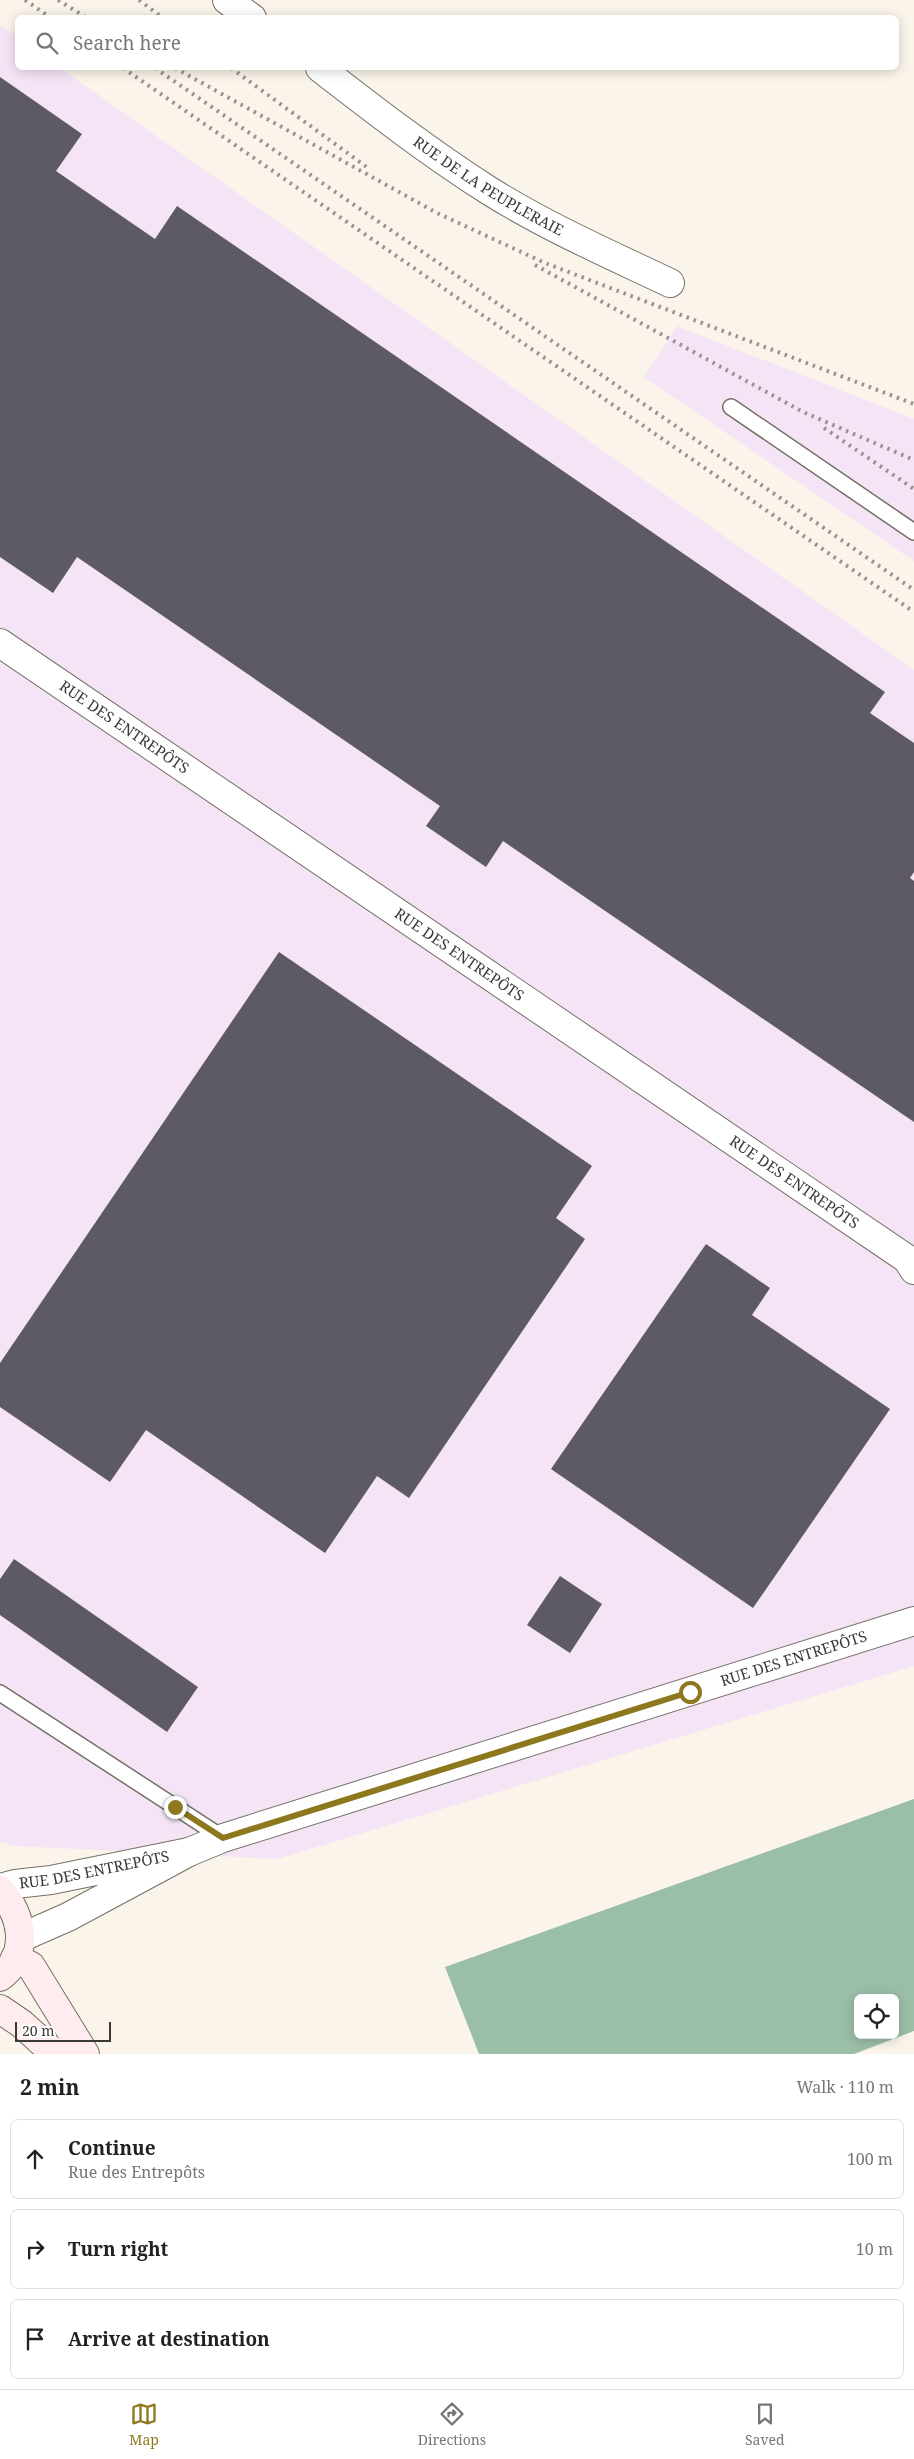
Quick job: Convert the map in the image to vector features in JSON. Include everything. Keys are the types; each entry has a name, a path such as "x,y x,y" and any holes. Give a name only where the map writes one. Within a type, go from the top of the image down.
{"main road":[{"path":"0,1889 11,1902 19,1920 12,1958 31,1966 85,2054"},
{"path":"0,2009 22,2024 54,2054"}],"street":[{"path":"227,0 248,15"},
{"name":"RUE DE LA PEUPLERAIE","path":"323,70 488,191 541,220 670,283"},
{"name":"RUE DES ENTREPÔTS","path":"0,643 907,1259 914,1270"},
{"name":"RUE DES ENTREPÔTS","path":"12,1958 68,1917 189,1852 223,1838 914,1621"},
{"name":"RUE DES ENTREPÔTS","path":"0,1889 15,1884 52,1880 189,1852"}],"lane":[{"path":"731,407 914,532"},
{"path":"0,1693 223,1838"}],"shaded area":[{"path":"0,25 15,36 15,70 63,70 914,670 914,1666 277,1859 16,1846 0,1842"},
{"path":"677,326 914,419 914,561 644,377"}],"green space":[{"path":"914,1799 914,2031 899,2037 899,1994 854,1994 854,2039 893,2039 854,2054 479,2054 445,1967"}],"building":[{"path":"0,77 82,134 56,171 155,239 177,206 885,692 870,713 914,743 914,872 910,878 914,881 914,1122 503,841 486,867 426,826 440,806 77,557 53,593 0,557"},
{"path":"279,952 592,1166 556,1218 585,1239 409,1498 377,1476 325,1553 146,1430 110,1482 0,1407 0,1363"},
{"path":"706,1244 770,1288 752,1315 890,1409 753,1608 551,1469"},
{"path":"14,1559 198,1687 167,1732 0,1615 0,1579"},
{"path":"560,1576 602,1604 570,1653 527,1625"}],"railway":[{"path":"25,0 47,15"},
{"path":"58,0 82,15"},
{"path":"139,0 159,15"},
{"path":"126,70 914,612"},
{"path":"158,70 914,590"},
{"path":"179,70 437,213 545,263 914,404"},
{"path":"234,70 368,168"},
{"path":"535,265 803,412 914,460"},
{"path":"824,428 914,489"}],"route":[{"path":"175,1807 223,1838 690,1692"}]}
